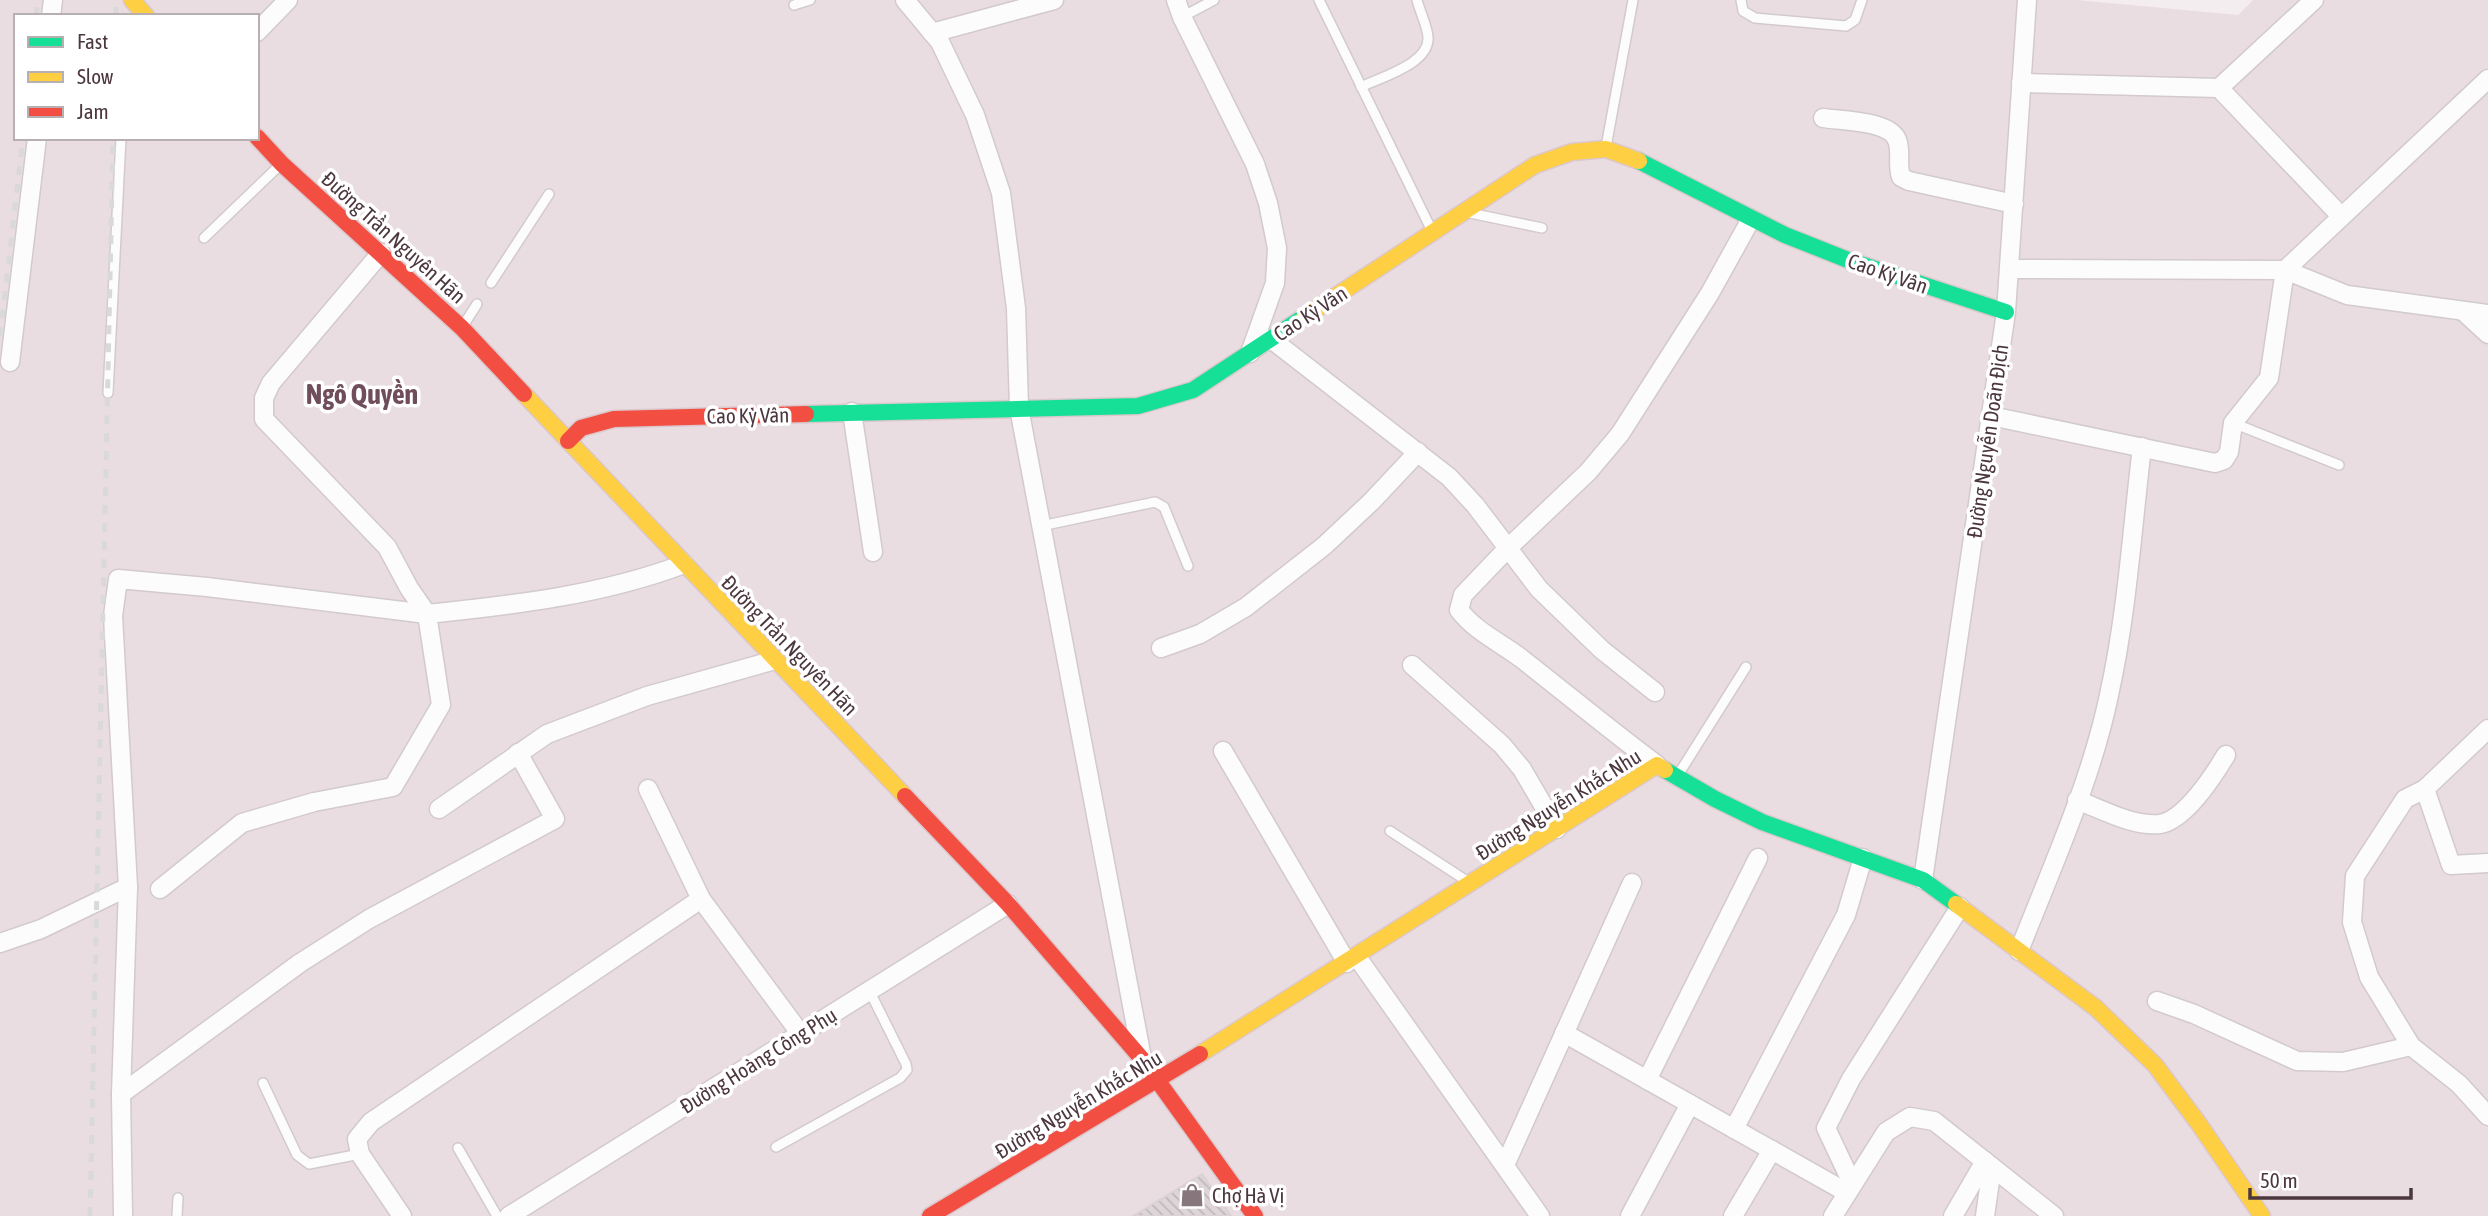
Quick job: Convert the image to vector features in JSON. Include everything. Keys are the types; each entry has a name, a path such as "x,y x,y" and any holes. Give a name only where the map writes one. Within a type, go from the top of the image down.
{"street":[{"path":"259,30 288,0"},
{"path":"905,0 940,42 975,115 1001,193 1016,308 1020,408 1142,1059"},
{"path":"932,33 1054,0"},
{"path":"1177,0 1182,18 1255,164 1268,203 1278,248 1275,283 1250,353"},
{"name":"Đường Nguyễn Doãn Địch","path":"1923,880 2006,312 2027,0"},
{"path":"2021,83 2219,88 2314,0"},
{"path":"129,3 143,14"},
{"path":"1991,416 2215,463 2224,460 2229,452 2233,424 2269,378 2285,270 2340,215 2488,79"},
{"path":"2219,88 2340,215"},
{"path":"1823,118 1880,126 1892,131 1898,142 1898,167 1901,177 1909,181 2014,204"},
{"name":"Đường Trần Nguyên Hãn","path":"259,139 462,328 1008,904 1159,1080 1255,1216"},
{"path":"10,362 37,140"},
{"name":"Cao Kỳ Vân","path":"568,442 582,428 614,419 1138,406 1193,390 1535,165 1572,152 1606,149 1650,165 1751,219 1848,260 2006,312"},
{"path":"1657,765 1516,655 1470,624 1458,610 1464,595 1507,549 1588,472 1620,434 1710,293 1751,219"},
{"path":"160,889 242,823 314,802 393,787 441,705 427,614 409,588 387,547 264,419 264,398 271,383 381,253"},
{"path":"2010,269 2285,270 2347,295 2488,314"},
{"path":"2463,311 2488,334"},
{"path":"1270,339 1418,452 1458,486 1539,589 1571,622 1655,692"},
{"path":"852,412 873,552"},
{"path":"2019,951 2077,800 2109,696 2122,620 2142,447"},
{"path":"1161,648 1200,634 1246,607 1324,546 1371,502 1418,452"},
{"path":"122,1216 121,1094 128,887 113,616 118,579 427,614 590,592 646,578 684,564"},
{"path":"439,809 547,734 657,693 775,660"},
{"path":"1412,665 1502,745 1522,769 1557,829"},
{"path":"2488,729 2425,789 2404,799 2355,876 2352,922 2369,977 2411,1046 2459,1084 2488,1116"},
{"path":"1223,751 1352,960 1540,1216"},
{"path":"121,1094 300,962 369,919 555,819 518,753"},
{"path":"2077,800 2135,822 2162,824 2203,792 2226,755"},
{"name":"Đường Nguyễn Khắc Nhu","path":"930,1216 1159,1080 1657,765 1715,799 1762,822 1923,880 1960,907 2096,1009 2155,1065 2262,1216"},
{"path":"648,789 701,899 800,1033"},
{"path":"2425,789 2451,865 2488,863"},
{"path":"1647,1080 1758,858"},
{"path":"1734,1129 1846,915 1863,858"},
{"path":"1505,1165 1632,883"},
{"path":"0,943 41,929 128,887"},
{"path":"402,1216 360,1154 357,1139 371,1122 701,899"},
{"name":"Đường Hoàng Công Phụ","path":"509,1216 1008,904"},
{"path":"1849,1187 1826,1128 1851,1079 1960,907"},
{"path":"2157,1001 2194,1014 2297,1061 2343,1062 2411,1046"},
{"path":"1564,1033 1772,1150 1849,1187"},
{"path":"1630,1216 1690,1104"},
{"path":"1833,1216 1886,1132 1910,1117 1934,1122 2054,1216"},
{"path":"1733,1216 1772,1150"},
{"path":"1953,1216 1988,1164"},
{"path":"1985,1216 1988,1164"}],"lane":[{"path":"794,5 810,0"},
{"path":"1182,18 1214,0"},
{"path":"1319,0 1433,232"},
{"path":"1361,87 1418,60 1426,50 1428,37 1417,0"},
{"path":"1606,149 1633,0"},
{"path":"1741,0 1743,11 1755,18 1846,26 1855,20 1863,0"},
{"path":"108,393 121,140"},
{"path":"204,238 282,163"},
{"path":"491,283 550,194"},
{"path":"1465,212 1542,228"},
{"path":"462,328 477,304"},
{"path":"2233,424 2339,466"},
{"path":"1041,526 1155,502 1164,507 1188,566"},
{"path":"1677,776 1746,667"},
{"path":"1390,831 1472,883"},
{"path":"776,1147 900,1078 907,1070 869,990"},
{"path":"263,1083 297,1155 309,1164 360,1154"},
{"path":"458,1148 497,1216"},
{"path":"177,1216 178,1198"}],"shaded area":[{"path":"0,0 2077,0 2238,15 2253,0 2488,0 2488,1216 0,1216"}],"building":[{"name":"Chợ Hà Vị","path":"1202,1174 1231,1216 1133,1216"}],"railway":[{"path":"36,14 38,0"},
{"path":"116,0 116,14"},
{"path":"0,336 23,140"},
{"path":"90,1216 113,140"}],"traffic: fast":[{"path":"1639,161 1785,235 1848,260 2006,312"},
{"path":"806,414 1138,406 1193,390 1304,317"},
{"path":"1665,770 1762,822 1923,880 1956,904"}],"traffic: slow":[{"path":"132,0 144,14"},
{"path":"1304,317 1535,165 1572,152 1606,149 1639,161"},
{"path":"524,394 905,796"},
{"path":"1200,1054 1657,765 1665,770"},
{"path":"1956,904 2096,1008 2155,1065 2262,1216"}],"traffic: jam":[{"path":"259,139 282,164 462,328 524,394"},
{"path":"568,441 581,428 614,419 806,414"},
{"path":"905,796 1008,904 1142,1059 1255,1216"},
{"path":"930,1216 1200,1054"}],"place":[{"name":"Chợ Hà Vị","path":"1192,1195"}],"district":[{"name":"Ngô Quyền","path":"362,394"}]}
